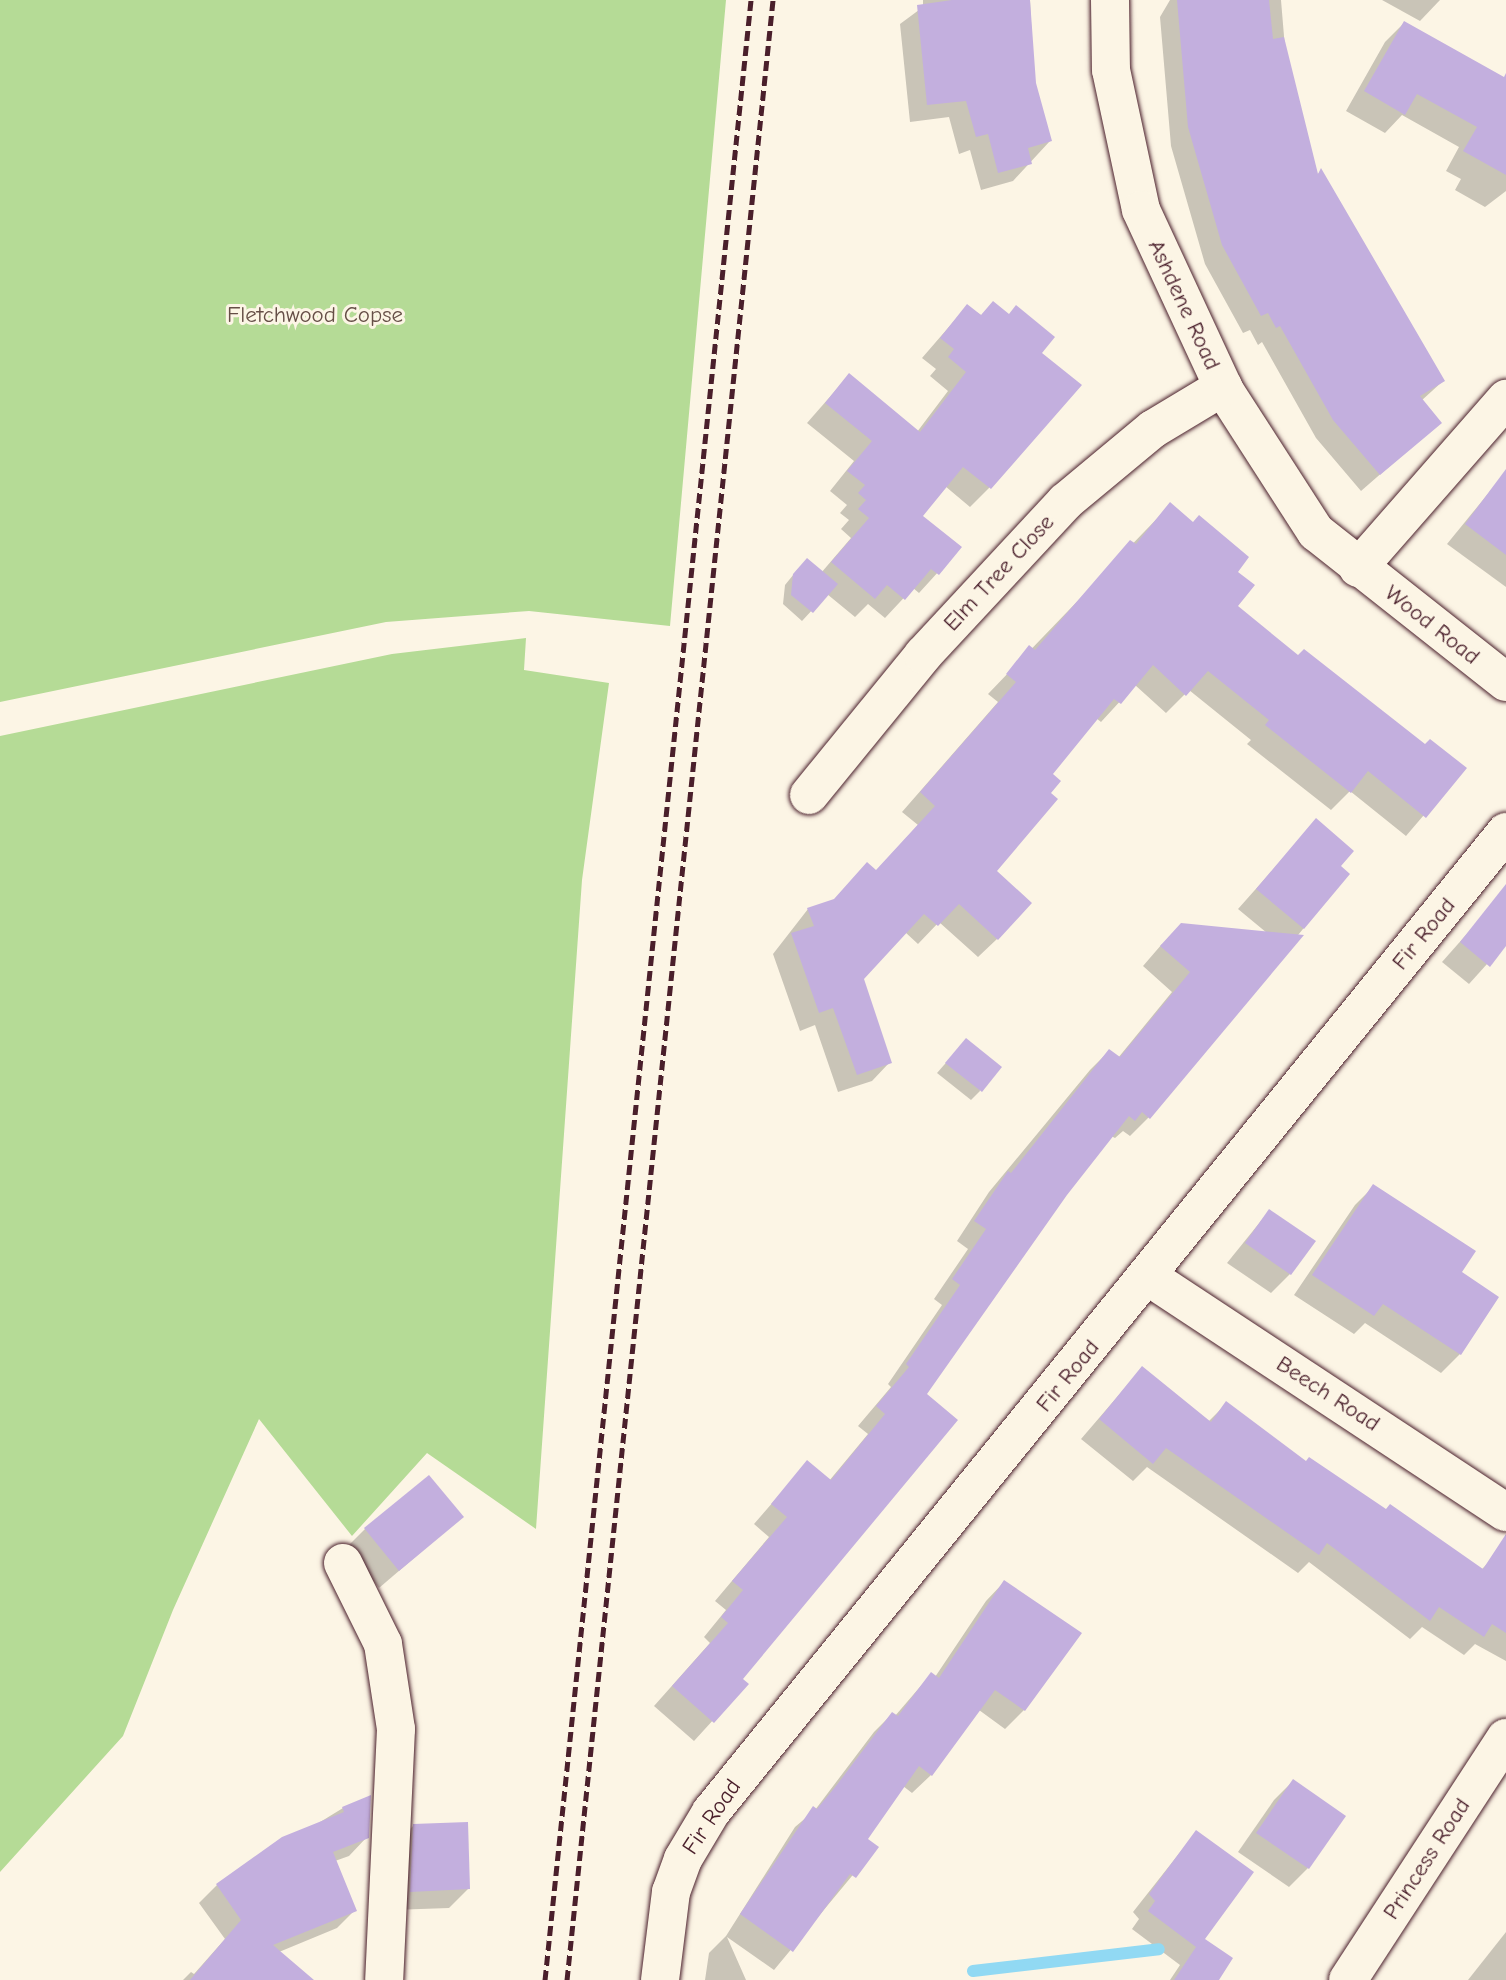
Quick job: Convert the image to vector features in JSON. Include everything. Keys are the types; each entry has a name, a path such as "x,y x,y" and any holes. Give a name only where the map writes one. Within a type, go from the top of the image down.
{"street":[{"name":"Ashdene Road","path":"1110,0 1111,70 1141,210 1223,387 1316,532 1358,568"},
{"name":"Elm Tree Close","path":"809,795 923,655 1065,502 1153,429 1223,387"},
{"path":"1358,568 1506,399"},
{"name":"Wood Road","path":"1358,568 1506,682"},
{"name":"Fir Road","path":"660,1980 662,1937 683,1859 711,1812 1149,1277 1506,832"},
{"name":"Beech Road","path":"1149,1277 1506,1512"},
{"path":"343,1563 383,1644 396,1729 384,1980"},
{"name":"Princess Road","path":"1348,1980 1506,1738"}],"green space":[{"name":"Fletchwood Copse","path":"0,0 726,0 670,626 529,611 386,622 0,702"},
{"path":"526,638 524,670 609,683 582,880 536,1529 427,1453 352,1536 259,1419 173,1610 123,1736 0,1872 0,736 392,654"}],"building":[{"path":"952,0 1030,0 1036,83 1052,141 1028,148 1032,164 998,173 988,134 976,137 966,101 927,105 917,5"},
{"path":"1177,0 1269,0 1273,39 1284,37 1318,174 1321,168 1445,381 1420,396 1442,423 1380,475 1333,420 1280,326 1276,328 1268,313 1261,316 1222,245 1188,127"},
{"path":"1404,21 1504,77 1506,73 1506,175 1463,151 1477,127 1417,94 1405,115 1364,91"},
{"path":"993,301 1009,314 1016,305 1055,337 1042,353 1082,385 991,489 963,467 923,516 962,547 939,575 931,569 905,600 887,585 875,599 831,562 869,518 858,509 866,500 858,493 865,485 847,471 872,441 825,403 849,373 920,432 966,372 948,357 954,349 940,338 967,304 981,315"},
{"path":"1506,469 1506,555 1465,524"},
{"path":"1170,502 1193,522 1199,515 1249,557 1238,572 1255,585 1238,606 1298,655 1304,649 1425,744 1430,739 1467,768 1426,818 1368,771 1351,793 1265,725 1269,720 1208,671 1186,696 1153,665 1121,704 1114,699 1053,774 1061,781 1051,793 1058,799 997,871 1032,903 998,940 959,904 938,926 924,914 864,979 892,1063 857,1075 833,1008 819,1013 791,933 814,926 807,908 834,899 867,862 876,870 935,806 920,792 1016,682 1006,674 1029,645 1035,650 1130,540 1136,544"},
{"path":"807,558 838,584 813,613 791,595 793,574"},
{"path":"1316,818 1354,851 1341,866 1350,874 1304,929 1256,889"},
{"path":"1506,884 1506,946 1490,967 1460,942"},
{"path":"1181,923 1304,935 1150,1119 1142,1112 1135,1121 1129,1116 1067,1195 927,1394 958,1420 743,1679 749,1684 714,1723 672,1686 728,1623 721,1617 743,1590 732,1581 787,1517 771,1504 807,1460 831,1480 885,1414 876,1406 909,1367 906,1364 960,1285 952,1279 986,1229 974,1221 1008,1171 1011,1173 1109,1049 1120,1057 1190,972 1160,946"},
{"path":"966,1038 1002,1067 982,1092 945,1063"},
{"path":"1373,1184 1476,1251 1462,1272 1499,1297 1461,1355 1383,1304 1374,1316 1312,1275"},
{"path":"1269,1209 1316,1241 1291,1275 1245,1243"},
{"path":"1142,1366 1211,1422 1226,1401 1306,1461 1309,1457 1386,1509 1390,1504 1483,1569 1506,1534 1506,1633 1492,1624 1484,1637 1439,1607 1430,1621 1327,1543 1319,1555 1166,1448 1153,1464 1099,1419"},
{"path":"429,1475 464,1517 399,1571 364,1528"},
{"path":"1004,1580 1082,1633 1025,1711 995,1690 932,1776 919,1766 868,1839 879,1847 856,1878 850,1874 793,1952 740,1914 813,1806 817,1809 892,1712 898,1716 931,1672 939,1678"},
{"path":"1293,1779 1346,1816 1309,1869 1256,1833"},
{"path":"371,1795 369,1838 333,1852 357,1911 273,1945 314,1980 190,1980 241,1920 216,1884 282,1837 344,1812 342,1807"},
{"path":"468,1822 470,1889 410,1892 413,1824"},
{"path":"1196,1830 1254,1872 1205,1939 1233,1958 1219,1980 1174,1980 1196,1947 1148,1911 1155,1901 1149,1894"}],"waterway":[{"path":"973,1971 1159,1949"}],"railway":[{"path":"545,1980 751,0"},
{"path":"567,1980 773,0"}]}
